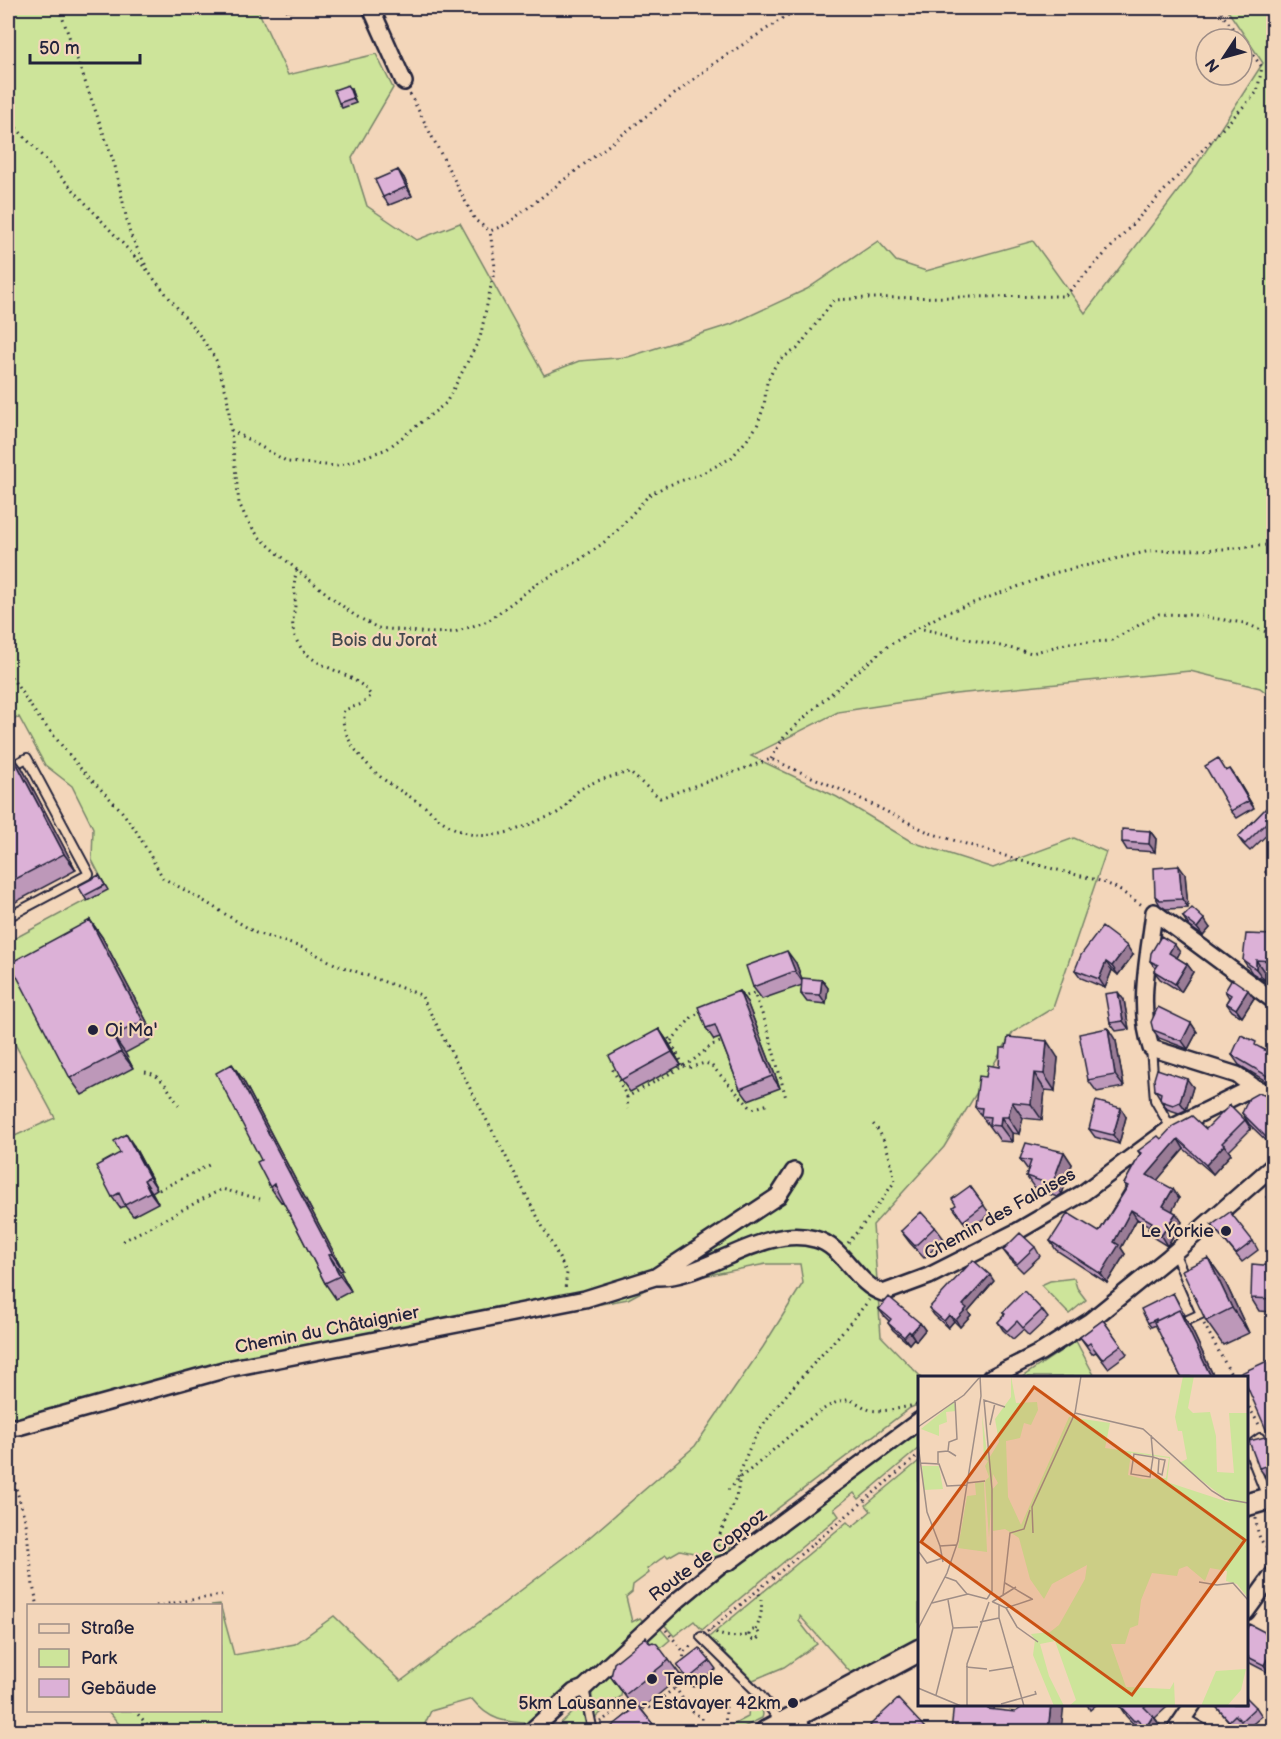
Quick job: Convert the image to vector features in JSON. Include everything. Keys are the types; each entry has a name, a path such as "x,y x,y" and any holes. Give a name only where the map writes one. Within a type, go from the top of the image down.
{"main road":[{"path":"1248,1504 1271,1498"},
{"path":"787,1725 918,1651"}],"street":[{"path":"371,8 404,82"},
{"path":"1154,912 1274,1001"},
{"path":"1154,912 1144,1009 1150,1048 1237,1075 1254,1087 1274,1096"},
{"name":"Chemin des Falaises","path":"879,1291 929,1276 981,1251 1052,1212 1096,1184 1171,1128 1254,1087"},
{"path":"992,1376 1041,1352 1090,1321 1274,1165"},
{"name":"Chemin du Châtaignier","path":"8,1427 18,1427 227,1370 585,1299 656,1277 778,1196 794,1171"},
{"name":"Chemin du Châtaignier","path":"656,1277 672,1278 751,1246 791,1236 816,1239 825,1243 879,1291"},
{"name":"Route de Coppoz","path":"530,1731 574,1692 584,1688 635,1642 657,1618 717,1568 729,1562 918,1421"},
{"path":"1248,1609 1274,1572"},
{"path":"1174,1731 1192,1706"}],"lane":[{"path":"8,768 27,758 89,874 8,917"},
{"path":"1150,1048 1155,1100 1171,1128"},
{"path":"1173,1327 1201,1314 1174,1252"},
{"path":"1260,1438 1249,1446 1249,1451 1271,1498"},
{"path":"701,1637 787,1725"},
{"path":"584,1688 592,1730"},
{"path":"1184,1718 1209,1731"}],"path":[{"path":"59,8 115,166 130,234 150,274"},
{"path":"490,231 507,224 716,63 799,8"},
{"path":"1217,8 1231,27"},
{"path":"8,119 150,274 201,337 216,360 227,395 239,503 258,536 354,615 378,628 430,633 455,632 488,621 538,583 575,563 602,544 649,495 718,466 731,458 757,426 764,406 767,382 774,368 782,358 797,349 834,300 1065,296 1257,92 1262,67 1254,57"},
{"path":"231,430 288,462 338,466 387,449 446,403 480,338 495,267 490,231 475,220 404,82"},
{"path":"297,570 293,584 295,600 293,629 300,644 310,657 326,668 366,688 371,696 363,704 344,710 342,719 345,731 365,762 385,781 425,806 445,823 467,834 486,836 513,832 559,812 577,792 595,782 629,772 660,798 771,759 784,737 819,704 888,646 943,614 1058,572 1150,551 1225,549 1268,545 1274,541"},
{"path":"918,628 1032,653 1069,643 1110,640 1159,614 1193,615 1244,623 1274,635"},
{"path":"8,672 36,714 81,769 120,809 135,829 164,878 256,933 304,948 335,964 421,995 567,1273 564,1303"},
{"path":"771,759 855,796 930,833 1022,861 1097,880 1113,886 1154,912"},
{"path":"734,1000 754,993 766,1024 786,1098"},
{"path":"671,1042 693,1016 708,1010"},
{"path":"659,1042 668,1037 684,1066 688,1068 705,1063 711,1065 752,1109 769,1104"},
{"path":"627,1096 684,1066 712,1045 723,1041"},
{"path":"621,1063 612,1068 627,1096 628,1109"},
{"path":"145,1072 154,1074 162,1080 178,1105"},
{"path":"732,1086 734,1082"},
{"path":"838,1255 895,1181 889,1154 880,1130 871,1122"},
{"path":"159,1191 209,1164"},
{"path":"123,1241 222,1189 260,1199"},
{"path":"716,1555 721,1532 739,1491 738,1478 755,1437 786,1394 879,1291"},
{"path":"1201,1314 1213,1343 1218,1346 1233,1376"},
{"path":"728,1490 738,1478 778,1448 810,1418 838,1402 850,1400 876,1411 918,1404"},
{"path":"1248,1406 1262,1430 1260,1438"},
{"path":"592,1730 622,1707 648,1709 680,1684 684,1652 918,1456"},
{"path":"8,1460 26,1523 33,1586 38,1604"},
{"path":"1256,1524 1260,1540 1265,1547 1274,1552"},
{"path":"750,1635 753,1640 758,1639 759,1634 756,1630 762,1606 758,1590"},
{"path":"163,1604 222,1595"},
{"path":"663,1627 684,1652"},
{"path":"711,1629 716,1634 726,1636 750,1635"},
{"path":"750,1635 751,1631 756,1630"},
{"path":"675,1687 690,1710 702,1718 702,1731"},
{"path":"725,1731 726,1707"},
{"path":"136,1712 154,1731"}],"green space":[{"name":"Bois du Jorat","path":"8,8 257,8 288,75 376,54 393,88 352,158 367,206 417,240 460,223 544,375 579,361 628,357 732,324 807,289 878,241 896,261 926,271 1033,241 1085,313 1191,174 1247,87 1254,87 1254,77 1263,63 1254,50 1254,27 1239,27 1226,8 1273,8 1273,698 1260,688 1190,671 955,694 838,712 751,756 837,797 912,842 993,868 1074,838 1106,852 1053,1008 1013,1032 944,1147 873,1225 881,1336 920,1376 918,1376 918,1404 910,1408 731,1544 728,1558 721,1559 680,1550 668,1557 666,1555 647,1569 649,1573 633,1585 632,1592 626,1597 632,1622 640,1618 642,1620 635,1642 537,1724 509,1722 493,1717 472,1699 431,1711 421,1732 125,1731 109,1712 222,1712 222,1611 234,1655 295,1644 334,1616 401,1681 577,1548 695,1446 763,1347 803,1283 800,1264 766,1264 652,1286 628,1299 273,1365 22,1431 8,1410 8,1139 55,1118 8,1031 8,942 107,889 92,860 93,828 72,786 45,765 19,717 8,722"},
{"path":"1074,1278 1077,1288 1086,1300 1069,1314 1041,1285 1050,1281"},
{"path":"1076,1341 1094,1376 1024,1376"},
{"path":"918,1428 918,1449 859,1499 854,1493 834,1509 839,1516 702,1630 694,1621 674,1636 663,1623 787,1524"},
{"path":"918,1462 918,1639 851,1673 800,1616 799,1621 817,1644 784,1667 753,1680 709,1637 847,1522 852,1527 871,1511 866,1505"},
{"path":"659,1627 670,1640 624,1679 621,1696 596,1717 594,1716 591,1687"},
{"path":"580,1698 586,1726 578,1731 551,1732 576,1709 576,1704 566,1704"},
{"path":"753,1702 761,1708 762,1718 736,1731 727,1731 727,1728 748,1717 749,1704"}],"building":[{"path":"348,85 353,98 339,103 334,90"},
{"path":"398,170 406,187 383,197 375,180"},
{"path":"10,751 64,854 8,883 8,752"},
{"path":"1218,758 1226,771 1230,769 1249,801 1231,811 1205,766"},
{"path":"1274,800 1274,819 1272,817 1245,844 1238,837"},
{"path":"1122,829 1150,831 1149,844 1122,842"},
{"path":"1274,861 1274,885 1265,872"},
{"path":"1179,866 1182,899 1160,900 1155,896 1154,868"},
{"path":"99,875 105,885 84,896 78,886"},
{"path":"1192,908 1204,919 1197,928 1183,917"},
{"path":"90,920 143,1021 113,1036 121,1052 70,1078 10,963"},
{"path":"1102,927 1127,946 1112,966 1106,962 1099,979 1075,970 1081,955"},
{"path":"1246,934 1274,935 1274,961 1256,960 1256,969 1243,960"},
{"path":"1161,936 1174,944 1169,953 1187,964 1175,984 1154,971 1158,965 1150,961 1151,953"},
{"path":"787,951 795,971 753,987 746,966"},
{"path":"802,978 822,980 820,995 801,994"},
{"path":"1232,979 1248,990 1236,1009 1226,1003 1231,995 1225,991"},
{"path":"739,991 772,1076 740,1089 715,1025 706,1028 698,1007"},
{"path":"1118,992 1123,1021 1110,1023 1105,994"},
{"path":"1158,1007 1191,1023 1182,1041 1153,1030 1151,1022"},
{"path":"1108,1028 1115,1075 1088,1080 1079,1034"},
{"path":"659,1029 672,1052 621,1080 609,1056"},
{"path":"1241,1035 1274,1055 1274,1080 1232,1055"},
{"path":"1008,1037 1047,1041 1044,1074 1034,1073 1031,1104 1012,1102 1008,1117 1001,1117 1000,1126 989,1125 990,1117 981,1116 982,1108 975,1107 979,1076 986,1077 988,1065 999,1067 1000,1048 1006,1048"},
{"path":"232,1064 332,1254 329,1255 340,1276 325,1283 274,1184 270,1187 257,1162 261,1160 216,1073"},
{"path":"1157,1069 1187,1079 1180,1102 1173,1105 1161,1101 1161,1093 1155,1090 1154,1079"},
{"path":"1258,1093 1267,1096 1274,1093 1274,1128 1268,1139 1242,1113 1249,1098"},
{"path":"1096,1101 1121,1108 1113,1135 1089,1129"},
{"path":"1230,1105 1245,1120 1222,1143 1224,1145 1206,1165 1178,1139 1147,1175 1173,1189 1163,1206 1176,1213 1161,1236 1148,1229 1152,1222 1131,1210 1114,1242 1119,1245 1101,1274 1050,1241 1068,1213 1099,1232 1128,1186 1124,1184 1141,1153 1138,1151 1158,1136 1161,1139 1173,1126 1192,1116 1206,1129"},
{"path":"126,1134 149,1177 144,1180 150,1192 125,1205 119,1193 112,1197 96,1166 120,1153 114,1141"},
{"path":"1026,1143 1064,1152 1053,1182 1049,1184 1026,1176 1031,1161 1020,1159"},
{"path":"970,1186 984,1205 963,1221 953,1207 956,1205 952,1199"},
{"path":"1274,1192 1274,1208 1266,1197"},
{"path":"921,1212 935,1227 915,1246 901,1231"},
{"path":"1230,1212 1253,1241 1236,1254 1212,1225"},
{"path":"1020,1233 1035,1247 1017,1264 1003,1250"},
{"path":"1208,1258 1232,1308 1206,1321 1182,1270"},
{"path":"973,1260 990,1275 963,1305 967,1308 956,1320 949,1315 944,1321 929,1308"},
{"path":"1252,1264 1274,1266 1274,1299 1251,1298"},
{"path":"1024,1291 1042,1310 1023,1328 1017,1321 1007,1331 998,1322 1005,1314 1003,1312"},
{"path":"1173,1293 1182,1311 1179,1310 1148,1323 1141,1309"},
{"path":"889,1297 920,1323 904,1337 888,1323 891,1319 879,1309"},
{"path":"1179,1310 1211,1376 1181,1376 1154,1322"},
{"path":"1103,1320 1121,1345 1102,1359 1090,1343 1087,1345 1080,1337"},
{"path":"1274,1358 1274,1464 1259,1468 1249,1441 1269,1436 1248,1389 1248,1376 1242,1376 1241,1373"},
{"path":"1249,1624 1274,1637 1274,1646 1264,1665 1248,1657"},
{"path":"646,1637 650,1643 657,1644 669,1660 625,1695 611,1677 614,1663"},
{"path":"699,1648 710,1661 688,1679 677,1665"},
{"path":"898,1699 926,1729 921,1728 924,1731 875,1731 870,1725"},
{"path":"1248,1699 1256,1707 1241,1721 1235,1715 1229,1721 1216,1706 1248,1706"},
{"path":"638,1706 653,1724 643,1731 607,1730"},
{"path":"954,1706 986,1706 988,1709 1015,1712 1024,1706 1051,1706 1048,1731 951,1731"},
{"path":"1120,1706 1145,1706 1153,1716 1146,1727 1137,1719 1134,1721"}],"place":[{"name":"Oi Ma'","path":"93,1030"},
{"name":"Le Yorkie","path":"1226,1231"},
{"name":"Temple","path":"652,1679"},
{"name":"5km Lausanne - Estavayer 42km","path":"793,1703"}]}
